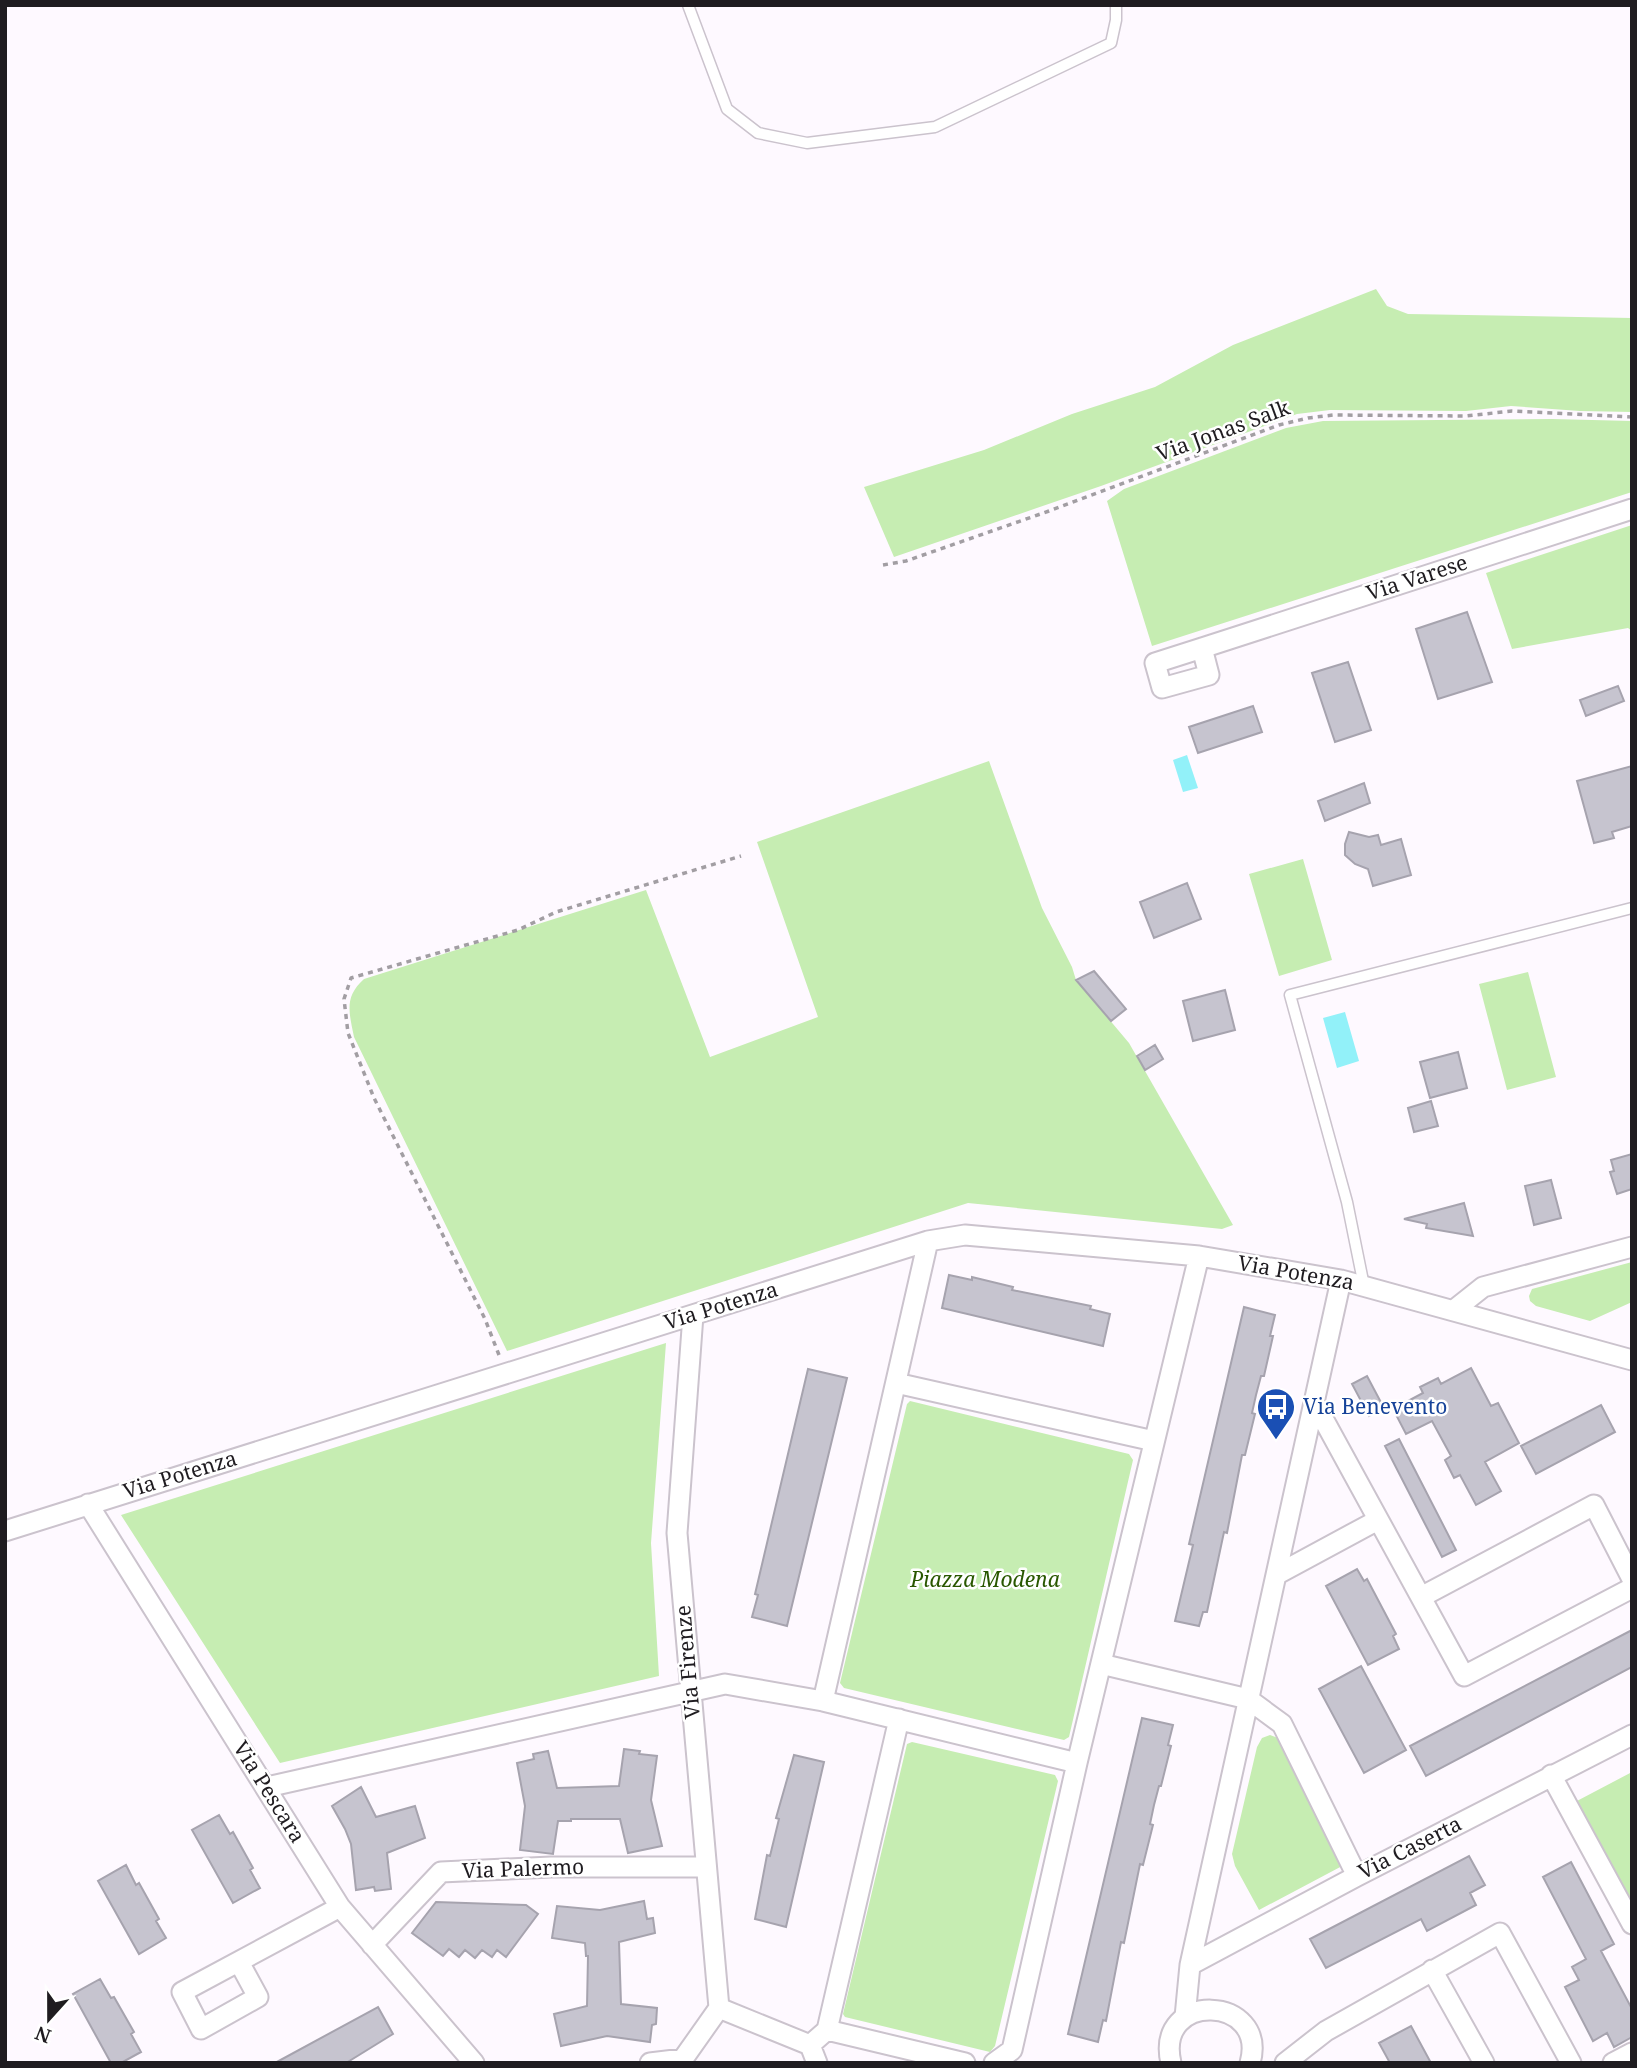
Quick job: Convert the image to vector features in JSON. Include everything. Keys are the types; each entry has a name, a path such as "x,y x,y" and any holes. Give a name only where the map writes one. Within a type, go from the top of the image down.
{"street":[{"name":"Via Varese","path":"1202,648 1632,509"},
{"name":"Via Potenza","path":"5,1531 928,1241 965,1235 1199,1256 1341,1280 1632,1360"},
{"path":"823,1701 928,1241"},
{"path":"1454,1310 1483,1287 1632,1247"},
{"path":"994,2063 1016,2056 1077,1763 1199,1256"},
{"path":"1185,2017 1190,1965 1341,1280"},
{"name":"Via Firenze","path":"693,1315 677,1533 719,2008"},
{"path":"896,1383 1154,1441"},
{"path":"1314,1402 1464,1676 1632,1588"},
{"name":"Via Pescara","path":"88,1504 340,1907 474,2063"},
{"path":"1421,1597 1594,1505 1632,1578"},
{"path":"1276,1575 1378,1520"},
{"path":"1101,1664 1248,1699 1282,1724 1357,1876"},
{"path":"267,1787 725,1684 823,1701 1077,1763"},
{"path":"650,2063 683,2059 719,2008 813,2054 827,2030 899,1719"},
{"name":"Via Caserta","path":"1190,1965 1632,1735"},
{"path":"1551,1775 1632,1924"},
{"name":"Via Palermo","path":"372,1945 441,1872 551,1867 706,1867"},
{"path":"239,1962 340,1907"},
{"path":"1285,2063 1326,2031 1500,1933 1571,2063"},
{"path":"1432,1970 1484,2063"},
{"path":"1171,2063 1168,2052 1176,2026 1198,2010 1212,2008 1237,2018 1246,2028 1252,2041 1250,2063"},
{"path":"827,2030 965,2063"},
{"path":"1613,2063 1632,2053"}],"lane":[{"path":"688,5 727,109 758,133 807,144 935,127 1111,43 1116,20 1115,5"},
{"path":"1364,1286 1347,1202 1290,995 1632,908"}],"path":[{"name":"Via Jonas Salk","path":"883,565 919,556 1279,425 1307,418 1333,415 1466,415 1512,411 1632,417"},
{"path":"506,1374 485,1319 374,1098 348,1033 344,999 351,978 518,930 556,912 740,856"}],"green space":[{"path":"1376,289 1387,306 1408,314 1632,318 1632,412 1511,406 1466,411 1330,410 1297,414 1101,486 894,557 864,487 984,450 1072,414 1155,387 1233,345"},
{"path":"1323,421 1632,421 1632,492 1152,646 1107,501 1124,489 1286,428"},
{"path":"1632,525 1632,631 1628,628 1512,649 1486,573"},
{"path":"989,761 1042,908 1076,980 1129,1043 1233,1225 1222,1229 968,1203 507,1351 354,1037 350,1005 353,992 364,979 646,890 710,1057 818,1017 757,842"},
{"path":"1303,859 1332,960 1279,976 1249,874"},
{"path":"1528,972 1556,1077 1507,1090 1479,984"},
{"path":"1632,1262 1632,1302 1590,1321 1536,1306 1530,1301 1532,1289"},
{"path":"666,1343 651,1543 659,1676 280,1763 121,1515"},
{"name":"Piazza Modena","path":"910,1401 1129,1454 1133,1460 1069,1737 1064,1740 844,1688 840,1683 907,1404"},
{"path":"1270,1735 1278,1738 1344,1865 1259,1910 1235,1866 1232,1854 1257,1747 1262,1738"},
{"path":"912,1742 1055,1775 1058,1781 995,2046 990,2052 845,2017 843,2014 907,1744"},
{"path":"1632,1772 1632,1908 1575,1802"}],"water":[{"path":"1187,755 1198,788 1183,792 1173,760"},
{"path":"1345,1012 1359,1061 1337,1068 1323,1018"}],"building":[{"path":"1467,612 1492,682 1438,699 1416,629"},
{"path":"1348,662 1371,730 1335,742 1312,673"},
{"path":"1618,686 1624,701 1586,716 1580,700"},
{"path":"1253,706 1262,732 1198,753 1189,727"},
{"path":"1632,766 1632,826 1612,832 1614,838 1594,843 1577,781"},
{"path":"1364,783 1370,803 1325,821 1318,801"},
{"path":"1349,832 1369,837 1378,835 1381,845 1401,839 1411,875 1373,886 1368,869 1355,864 1345,855"},
{"path":"1187,883 1201,919 1154,938 1140,902"},
{"path":"1094,971 1126,1009 1111,1021 1076,980"},
{"path":"1225,990 1235,1030 1193,1041 1183,1001"},
{"path":"1155,1045 1163,1059 1145,1070 1137,1056"},
{"path":"1458,1052 1467,1088 1430,1098 1420,1062"},
{"path":"1431,1101 1438,1126 1414,1132 1408,1108"},
{"path":"1632,1154 1632,1189 1617,1194 1610,1172 1614,1171 1611,1160"},
{"path":"1551,1180 1561,1218 1534,1225 1525,1186"},
{"path":"1464,1203 1473,1236 1426,1228 1427,1224 1404,1219"},
{"path":"949,1275 972,1280 972,1277 1013,1287 1012,1290 1091,1306 1090,1309 1110,1314 1103,1346 942,1308"},
{"path":"1244,1307 1275,1315 1270,1336 1273,1336 1264,1376 1261,1376 1256,1395 1252,1413 1255,1414 1245,1455 1242,1455 1227,1533 1224,1532 1207,1612 1203,1612 1199,1626 1175,1621 1193,1545 1189,1544"},
{"path":"1471,1368 1491,1406 1498,1403 1519,1443 1485,1462 1501,1491 1476,1505 1460,1475 1454,1478 1445,1460 1451,1456 1432,1421 1406,1434 1393,1409 1423,1393 1420,1387 1438,1378 1441,1384"},
{"path":"808,1369 847,1378 787,1626 752,1617 758,1595 755,1594"},
{"path":"1367,1376 1384,1408 1369,1416 1352,1384"},
{"path":"1601,1405 1615,1432 1536,1474 1521,1446"},
{"path":"1399,1439 1456,1550 1442,1557 1385,1446"},
{"path":"1357,1569 1364,1581 1367,1579 1396,1634 1393,1636 1399,1649 1368,1665 1326,1586"},
{"path":"1632,1630 1632,1667 1426,1776 1410,1746"},
{"path":"1361,1666 1406,1750 1364,1773 1319,1689"},
{"path":"1142,1718 1173,1725 1168,1745 1171,1746 1154,1805 1150,1824 1153,1825 1143,1865 1140,1864 1124,1943 1121,1942 1106,2021 1103,2020 1098,2042 1068,2034"},
{"path":"624,1749 657,1756 651,1800 662,1846 628,1853 620,1819 571,1819 558,1821 553,1854 520,1850 525,1806 517,1763 534,1759 533,1754 548,1751 557,1788 619,1786"},
{"path":"794,1755 824,1762 786,1927 755,1919 767,1855 770,1856 779,1819 776,1818"},
{"path":"361,1787 376,1817 415,1806 425,1838 387,1853 391,1889 375,1891 374,1887 356,1890 351,1844 332,1806"},
{"path":"219,1815 230,1834 233,1832 253,1868 250,1870 260,1888 233,1903 192,1830"},
{"path":"1469,1856 1485,1885 1470,1893 1476,1905 1427,1931 1421,1919 1326,1968 1310,1939"},
{"path":"1571,1862 1614,1944 1601,1951 1632,2009 1632,2037 1614,2047 1607,2033 1593,2041 1565,1987 1579,1980 1572,1967 1586,1959 1543,1877"},
{"path":"126,1865 159,1919 156,1921 166,1938 139,1954 98,1881"},
{"path":"644,1901 647,1919 653,1918 655,1933 619,1942 621,2004 657,2008 656,2024 652,2025 650,2042 607,2036 561,2046 554,2014 587,2006 588,1956 585,1943 552,1938 557,1906 600,1910"},
{"path":"436,1902 526,1905 538,1914 506,1957 497,1950 492,1957 482,1950 475,1958 465,1950 459,1957 449,1949 443,1956 412,1933"},
{"path":"100,1979 134,2032 131,2034 141,2052 121,2063 111,2063 73,1994"},
{"path":"378,2007 393,2034 346,2063 275,2063"},
{"path":"1411,2026 1431,2063 1390,2063 1379,2043"}],"place":[{"name":"Via Benevento","path":"1276,1441"}]}
